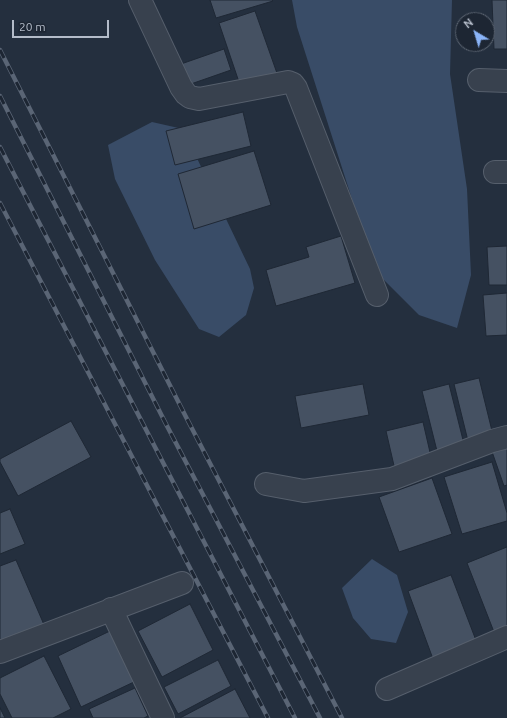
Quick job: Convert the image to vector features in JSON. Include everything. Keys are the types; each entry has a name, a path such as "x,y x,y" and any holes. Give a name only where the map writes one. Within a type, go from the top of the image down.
{"street":[{"path":"140,0 181,87 190,97 199,99 288,82 293,84 296,88 377,296"},
{"path":"479,80 507,81"},
{"path":"266,484 304,491 392,479 492,441 507,437"},
{"path":"0,652 182,583"},
{"path":"111,609 163,718"},
{"path":"387,689 507,637"}],"water":[{"path":"292,0 452,0 450,74 467,189 471,275 457,328 419,315 375,271 297,27"},
{"path":"152,122 183,129 250,269 254,288 246,315 219,337 199,329 155,260 115,179 108,145"},
{"path":"372,559 397,575 408,612 396,643 371,639 353,618 342,588"}],"building":[{"path":"210,0 272,0 273,1 216,18"},
{"path":"492,0 507,0 507,49 495,49 495,12 492,12"},
{"path":"255,11 278,76 241,88 219,23"},
{"path":"224,49 231,70 188,85 181,64"},
{"path":"243,112 251,146 175,165 166,131"},
{"path":"254,151 271,205 194,229 178,174"},
{"path":"341,236 355,283 276,306 266,270 309,257 306,247"},
{"path":"507,246 507,285 489,285 487,247"},
{"path":"507,293 507,335 486,336 483,295"},
{"path":"479,378 493,435 468,441 454,384"},
{"path":"363,384 369,415 301,428 295,396"},
{"path":"449,384 464,444 437,451 422,391"},
{"path":"71,421 91,457 18,496 0,462 0,459"},
{"path":"423,422 432,461 395,470 386,431"},
{"path":"507,440 507,485 504,486 490,446"},
{"path":"492,462 507,513 507,521 462,534 444,477"},
{"path":"432,478 452,534 399,552 379,497"},
{"path":"10,509 25,544 0,554 0,513"},
{"path":"507,547 507,627 494,632 467,563"},
{"path":"16,560 45,627 0,647 0,566"},
{"path":"451,575 477,643 433,659 408,591"},
{"path":"190,604 213,650 162,677 138,631"},
{"path":"112,630 136,681 81,707 58,656"},
{"path":"44,656 71,709 53,718 12,718 0,694 0,678"},
{"path":"218,660 231,686 178,714 164,687"},
{"path":"135,688 148,716 144,718 93,718 89,709"},
{"path":"235,689 250,718 180,718"},
{"path":"0,708 5,718 0,718"}],"railway":[{"path":"0,50 186,417 342,718"},
{"path":"0,96 167,426 320,718"},
{"path":"0,147 295,718"},
{"path":"0,203 268,718"}]}
